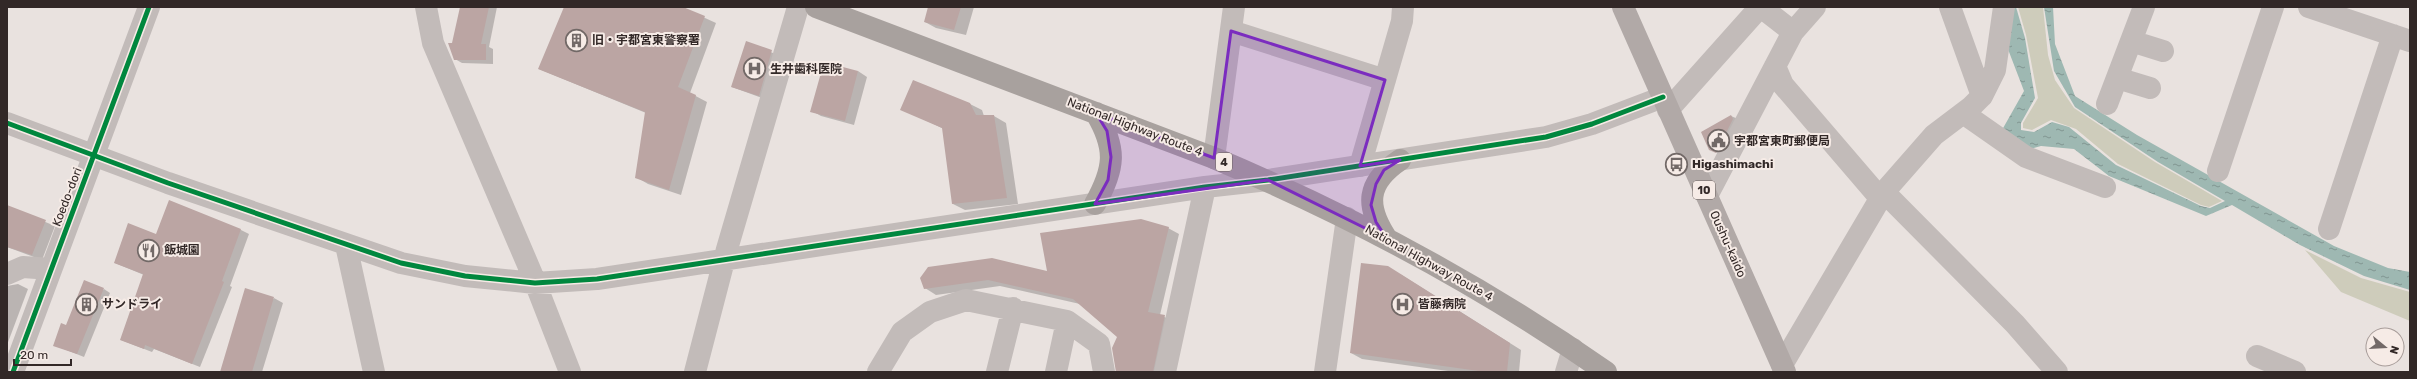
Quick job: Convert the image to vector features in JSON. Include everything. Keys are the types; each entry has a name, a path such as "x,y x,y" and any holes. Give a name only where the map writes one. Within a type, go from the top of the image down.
{"highway":[{"name":"National Highway Route 4","path":"816,7 1096,112 1268,180 1387,239 1508,308 1573,349 1606,372"},
{"path":"1095,204 1108,180 1111,157 1107,131 1096,112"},
{"path":"1387,239 1376,222 1371,205 1376,184 1384,170 1400,160"}],"main road":[{"name":"Oushu-kaido","path":"1623,7 1783,369"}],"street":[{"name":"Koedo-dori","path":"13,372 149,7"},
{"path":"426,7 433,43 535,283 570,372"},
{"path":"695,372 724,260 798,7"},
{"path":"1214,158 1234,7"},
{"path":"1360,166 1402,21 1403,7"},
{"path":"7,123 93,156 346,245 402,263 465,276 535,283 597,279 1205,187 1268,180 1546,136 1666,104 1760,7 1793,32"},
{"path":"1707,196 1793,32 1816,7"},
{"path":"1950,7 1982,96"},
{"path":"1783,369 1882,195 1934,134 1963,114 1982,96 1995,70 2004,7"},
{"path":"2107,104 2144,7"},
{"path":"2218,171 2273,7"},
{"path":"2323,9 2402,38 2329,229"},
{"path":"1231,31 1385,80"},
{"path":"2131,41 2163,51"},
{"path":"1775,66 1783,85 1882,195 2015,324 2057,372"},
{"path":"2117,78 2150,88"},
{"path":"1963,114 2026,157 2106,187"},
{"path":"1165,372 1205,187"},
{"path":"1325,372 1347,218"},
{"path":"346,245 374,372"},
{"path":"7,274 23,267 51,268"},
{"path":"878,372 902,332 930,312 966,300 1013,308 1067,321 1099,344 1104,372"},
{"path":"997,372 1013,308"},
{"path":"1056,372 1067,321"},
{"path":"1566,372 1573,349"},
{"path":"2257,356 2295,372"}],"highlighted area":[{"path":"1231,31 1385,80 1360,166 1400,160 1384,170 1376,184 1371,205 1376,222 1387,239 1268,180 1095,204 1108,180 1111,157 1107,131 1096,113 1214,158"}],"shaded area":[{"path":"2018,7 2043,7 2048,55 2055,80 2074,108 2155,162 2222,201 2209,207 2201,205 2118,164 2076,129 2051,120 2032,130 2023,128 2023,123 2038,98 2026,35"},
{"path":"2305,250 2361,278 2410,292 2410,321 2341,292"}],"water":[{"path":"2005,7 2016,7 2025,38 2035,98 2021,123 2021,130 2034,132 2052,122 2069,127 2116,165 2201,206 2210,208 2225,201 2158,162 2075,107 2054,71 2044,7 2053,7 2055,44 2075,96 2137,135 2334,246 2388,268 2410,272 2410,290 2364,276 2300,245 2232,205 2206,216 2109,176 2074,149 2041,146 2030,149 2002,130 2024,91 2006,44"}],"building":[{"path":"460,7 489,7 481,44 486,44 486,60 454,60 448,43 452,43"},
{"path":"564,7 683,7 705,16 678,87 696,95 669,190 635,178 645,112 538,69"},
{"path":"928,7 961,7 954,30 924,22"},
{"name":"生井歯科医院","path":"746,41 772,50 759,96 731,87"},
{"path":"824,62 858,71 845,121 810,112"},
{"path":"913,80 970,103 976,115 994,115 1007,198 952,204 942,128 900,110"},
{"name":"宇都宮東町郵便局","path":"1731,115 1733,119 1716,153 1709,150 1701,132"},
{"path":"169,200 241,229 222,281 224,282 192,364 145,345 144,349 120,340 143,274 114,263 128,223 156,234"},
{"path":"7,205 46,220 32,255 7,247"},
{"path":"1141,219 1169,227 1148,312 1165,315 1153,372 1116,372 1112,348 1117,337 1073,299 988,280 924,289 920,278 928,267 992,258 1047,271 1040,233"},
{"name":"皆藤病院","path":"1361,263 1388,266 1510,343 1507,372 1486,372 1350,353"},
{"path":"84,280 104,288 77,354 53,346 61,323 66,325"},
{"path":"245,288 274,297 252,372 220,372"}],"cycle path":[{"path":"13,372 149,7"},
{"path":"7,123 168,183 401,263 465,276 535,283 597,279 1205,187 1268,180 1546,137 1592,124 1663,97"}],"place":[{"name":"旧・宇都宮東警察署","path":"577,40"},
{"name":"生井歯科医院","path":"754,69"},
{"name":"宇都宮東町郵便局","path":"1718,141"},
{"name":"Higashimachi","path":"1677,164"},
{"name":"飯城園","path":"148,250"},
{"name":"サンドライ","path":"86,304"},
{"name":"皆藤病院","path":"1402,304"}]}
